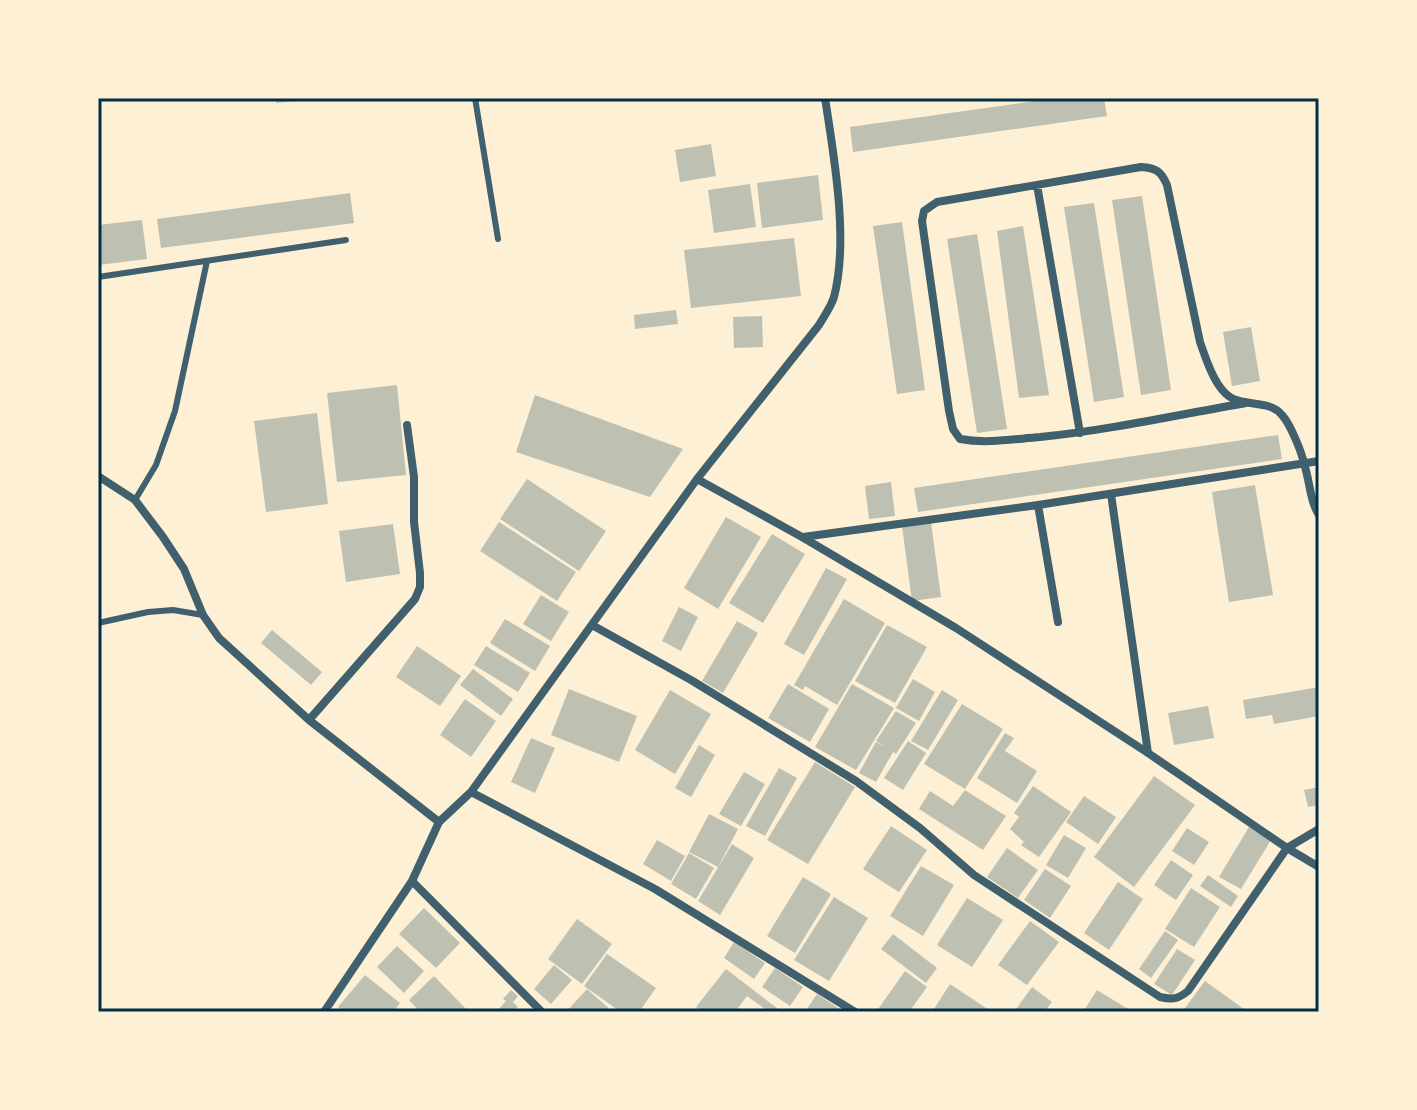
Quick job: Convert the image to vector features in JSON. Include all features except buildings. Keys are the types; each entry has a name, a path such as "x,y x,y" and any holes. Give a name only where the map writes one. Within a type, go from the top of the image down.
{"street":[{"path":"324,1012 412,881 439,822 471,792 697,479 819,325 833,300 839,269 841,228 825,98"},
{"path":"1246,403 1080,433 1002,441 960,439 953,429 949,411 922,221 924,211 937,202 1141,167 1155,168 1162,173 1200,342 1209,365 1223,391 1232,399 1275,408 1284,417 1305,464 1314,507 1319,515"},
{"path":"1037,185 1080,433"},
{"path":"309,720 415,599 420,587 414,522 414,477 407,425"},
{"path":"802,537 1038,505 1319,461"},
{"path":"98,476 135,500 163,537 184,569 203,615 219,638 309,720 439,822"},
{"path":"697,479 956,628 1319,867"},
{"path":"1111,494 1148,753"},
{"path":"1038,505 1058,622"},
{"path":"592,625 691,680 856,781 920,828 974,875 1160,997 1179,999 1188,991 1287,848 1319,829"},
{"path":"471,792 655,889 855,1012"},
{"path":"412,881 542,1012"}],"lane":[{"path":"475,98 498,239"},
{"path":"98,277 346,240"},
{"path":"135,500 156,465 175,411 207,261"},
{"path":"98,623 173,610 203,615"}]}
